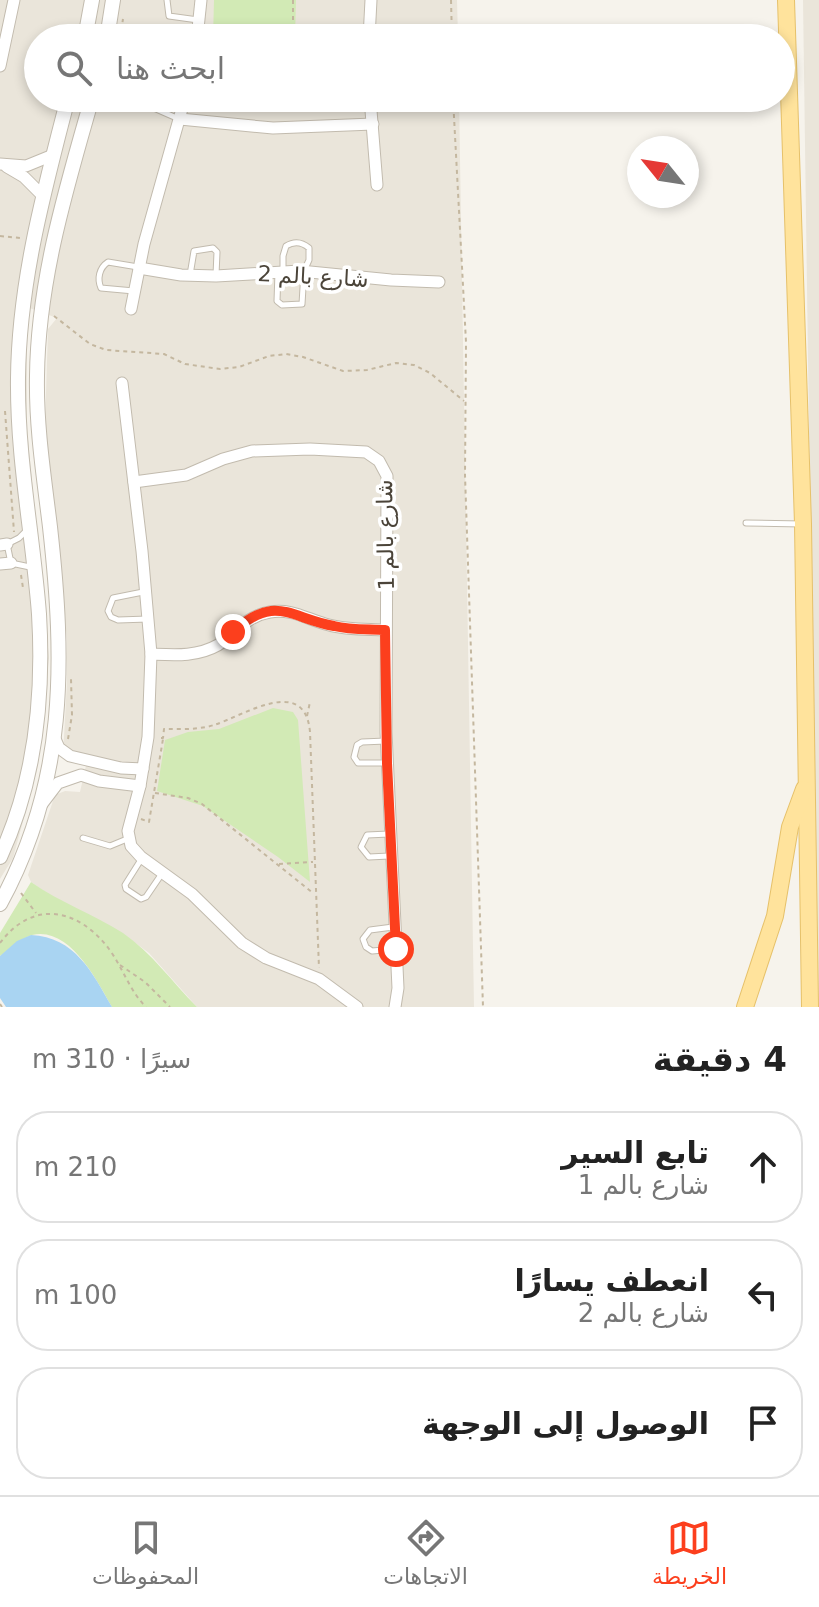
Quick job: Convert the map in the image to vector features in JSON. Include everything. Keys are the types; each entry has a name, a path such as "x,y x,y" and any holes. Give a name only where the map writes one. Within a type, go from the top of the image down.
{"main road":[{"path":"786,0 787,24"},
{"path":"790,112 803,524 810,1007"},
{"path":"745,1007 768,944 781,889 790,827 806,784"}],"street":[{"path":"0,66 14,0"},
{"path":"88,24 92,0"},
{"path":"109,24 113,0"},
{"path":"199,24 201,0"},
{"path":"370,24 371,0"},
{"path":"0,857 23,796 33,747 40,644 21,461 19,359 24,292 43,196 64,112"},
{"path":"5,889 42,804 55,739 60,681 59,633 37,397 38,345 51,252 82,112"},
{"path":"68,182 88,112"},
{"path":"131,309 139,268 182,112"},
{"path":"372,112 377,185"},
{"path":"180,119 273,128 373,124"},
{"path":"25,171 53,155"},
{"path":"2,165 25,171 43,196"},
{"name":"شارع بالم 2","path":"139,268 190,276 304,271 439,282"},
{"path":"19,359 25,367 26,390 37,397"},
{"path":"122,383 151,654 143,769 128,839 135,852 192,894 242,943 266,958 319,979 357,1007"},
{"name":"شارع بالم 1","path":"134,482 186,475 232,455 262,449 358,451 379,461 387,476 386,741 398,995 395,1007"},
{"path":"151,654 201,652 218,644 249,619 278,611 298,613 334,626 385,630"},
{"path":"55,739 59,748 75,758 143,769"},
{"path":"75,758 73,766 76,776"},
{"path":"99,781 105,772 101,763"},
{"path":"42,804 58,783 76,776 140,786"},
{"path":"0,904 16,851 7,843"}],"lane":[{"path":"167,0 169,16 199,21"},
{"path":"163,112 180,119"},
{"path":"303,243 309,248 302,304 288,305 277,301 281,271 286,246 303,243"},
{"path":"190,276 194,251 213,248 217,252 216,276"},
{"path":"135,291 101,288 99,275 108,262 139,268"},
{"path":"746,523 803,524"},
{"path":"29,528 19,538 3,545 9,563 34,570"},
{"path":"146,591 113,598 108,611 111,617 118,620 149,619"},
{"path":"386,741 362,742 357,745 354,757 358,763 387,763"},
{"path":"389,834 367,835 361,847 369,857 390,856"},
{"path":"83,838 110,846 128,839"},
{"path":"142,857 125,885 141,899 146,897 164,871"},
{"path":"395,927 370,930 363,939 372,951 396,949"}],"path":[{"path":"293,0 293,24"},
{"path":"451,0 452,24"},
{"path":"454,112 466,342 466,530 483,1007"},
{"path":"0,236 21,238"},
{"path":"42,310 68,325 90,344 106,350 160,353 185,364 220,369 286,354 343,371 405,364 430,373 465,401"},
{"path":"9,563 22,576 24,597"},
{"path":"68,672 73,682 68,735 75,758"},
{"path":"129,823 136,826 138,819 149,822 164,729 205,727 283,701 297,705 307,717"},
{"path":"310,702 307,717 319,979"},
{"path":"155,793 188,798 202,804 315,894"},
{"path":"278,864 314,862"},
{"path":"5,889 21,893 36,914"},
{"path":"0,943 14,925 36,914 55,914 75,919 100,938 119,964 133,993 146,1007"},
{"path":"119,964 145,982 170,1007"}],"shaded area":[{"path":"0,0 457,0 458,24 24,24 24,112 459,112 474,1007 197,1007 149,953 122,933 59,901 31,882 28,875 55,795 65,791 80,792 87,761 63,755 67,640 45,425 48,329 57,318 27,307 27,429 49,658 37,770 13,858 0,879"},
{"path":"803,0 819,0 819,1007 817,1007"}],"green space":[{"path":"214,0 296,0 295,24 213,24"},
{"path":"273,708 293,712 298,720 310,882 203,806 157,791 165,740 188,732 219,729"},
{"path":"31,882 123,933 153,959 197,1007 112,1007 81,958 70,947 46,934 32,935 0,956 0,933"}],"water":[{"path":"31,935 46,937 71,949 89,969 112,1007 6,1007 0,998 0,956 17,941"}],"route":[{"path":"233,632 249,619 278,611 298,613 343,628 385,630 390,856 396,949"}]}
